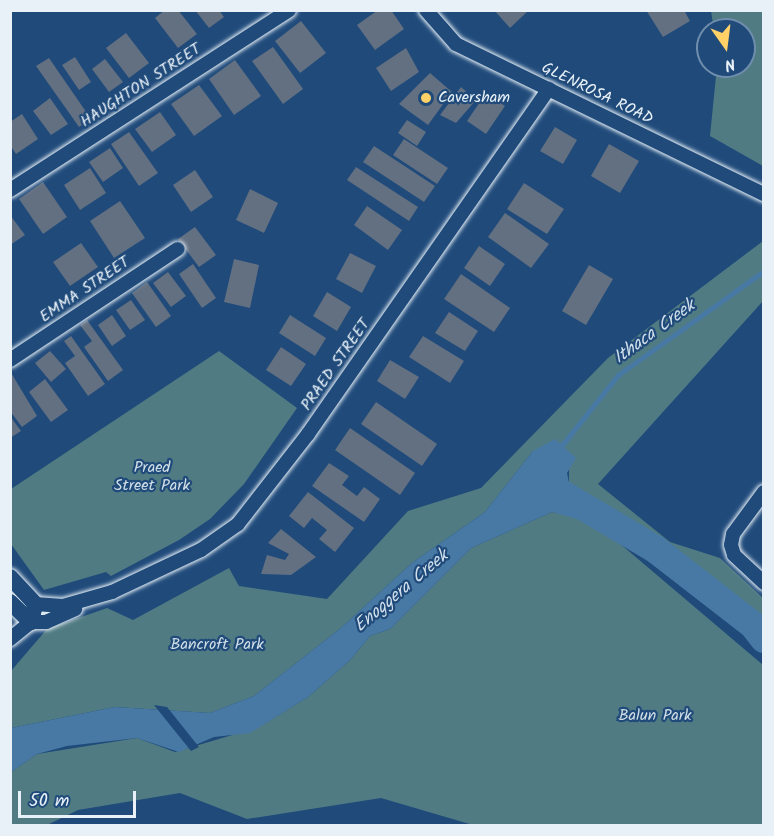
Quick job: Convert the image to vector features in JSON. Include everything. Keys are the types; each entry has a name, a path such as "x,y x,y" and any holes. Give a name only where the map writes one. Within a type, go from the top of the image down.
{"street":[{"name":"HAUGHTON STREET","path":"10,190 289,10"},
{"name":"GLENROSA ROAD","path":"426,10 456,44 764,194"},
{"name":"PRAED STREET","path":"18,615 53,619 201,550 246,515 549,89"},
{"name":"EMMA STREET","path":"10,360 178,249"},
{"path":"764,492 731,543 734,555 764,583"},
{"path":"10,577 35,604 18,615 10,639"},
{"name":"PRAED STREET","path":"35,604 56,607 95,598"}],"green space":[{"path":"711,11 763,11 763,166 710,136 716,78 756,78 756,18 712,18"},
{"name":"Bancroft Park","path":"763,241 763,301 598,484 670,542 720,558 763,598 763,628 664,551 578,496 569,483 569,468 533,451 485,512 412,563 341,628 254,696 210,713 115,707 11,728 11,671 47,629 107,608 133,620 229,568 239,586 327,599 408,511 481,488 608,358"},
{"name":"Praed Street Park","path":"219,351 297,408 244,484 210,519 179,540 111,576 106,572 44,590 11,544 11,489"},
{"name":"Balun Park","path":"552,512 577,517 618,542 763,665 763,825 473,825 381,798 247,819 180,793 78,810 47,825 11,826 11,772 37,754 137,738 175,752 259,727 308,697 350,660 370,636 390,629 471,548"}],"water":[{"path":"555,439 576,458 567,473 569,483 595,508 584,521 552,512 471,548 390,629 370,636 350,660 308,697 250,733 214,737 179,752 137,738 67,746 37,754 11,772 11,728 115,707 210,713 254,696 341,628 412,563 485,512 533,451"}],"pier":[{"path":"154,705 167,707 199,747 191,751"}],"building":[{"path":"165,10 178,10 197,34 178,48 155,18"},
{"path":"195,10 219,10 224,17 209,28"},
{"path":"378,10 391,10 404,29 375,50 357,25"},
{"path":"494,10 529,10 510,28"},
{"path":"646,10 684,10 690,21 663,37"},
{"path":"301,21 326,53 300,73 275,41"},
{"path":"126,33 149,63 129,78 106,48"},
{"path":"273,47 303,89 283,104 252,61"},
{"path":"406,48 419,72 391,91 376,68"},
{"path":"75,57 91,82 79,90 62,65"},
{"path":"49,58 91,119 79,127 36,66"},
{"path":"105,59 123,82 109,92 92,69"},
{"path":"235,60 261,96 234,115 209,79"},
{"name":"Caversham","path":"430,73 452,92 428,125 399,104"},
{"path":"199,85 222,116 194,136 171,104"},
{"path":"461,87 476,100 456,123 440,115"},
{"path":"486,93 505,106 486,134 467,121"},
{"path":"50,98 68,124 51,135 33,111"},
{"path":"160,112 176,135 152,152 135,129"},
{"path":"22,114 38,139 16,154 10,145 10,122"},
{"path":"407,120 426,132 417,146 398,133"},
{"path":"555,127 577,140 563,164 540,151"},
{"path":"129,132 158,173 139,186 111,144"},
{"path":"404,139 448,168 437,184 393,155"},
{"path":"609,144 639,161 620,193 591,176"},
{"path":"374,146 435,186 424,202 363,162"},
{"path":"110,148 123,168 103,182 89,162"},
{"path":"356,167 418,207 409,221 347,180"},
{"path":"90,168 106,193 80,210 64,185"},
{"path":"195,170 213,197 191,212 173,185"},
{"path":"43,182 67,217 43,234 19,199"},
{"path":"524,183 564,209 547,234 507,209"},
{"path":"250,189 278,203 264,233 236,220"},
{"path":"120,201 145,238 114,258 90,221"},
{"path":"367,206 402,230 388,250 354,225"},
{"path":"505,213 549,244 531,268 488,237"},
{"path":"10,215 25,235 10,245"},
{"path":"195,227 216,255 199,267 178,239"},
{"path":"81,243 98,267 70,286 53,262"},
{"path":"479,246 505,264 490,286 464,268"},
{"path":"350,253 376,266 362,293 336,279"},
{"path":"234,259 259,265 250,308 224,302"},
{"path":"193,264 216,298 202,308 179,274"},
{"path":"589,265 613,279 586,325 562,311"},
{"path":"168,272 186,296 171,307 153,283"},
{"path":"461,274 510,308 494,332 444,299"},
{"path":"147,282 171,316 156,327 132,293"},
{"path":"327,292 351,307 337,331 313,316"},
{"path":"131,300 145,320 130,330 116,310"},
{"path":"449,312 478,331 465,351 435,333"},
{"path":"112,315 126,336 112,346 98,325"},
{"path":"290,315 326,338 315,356 279,333"},
{"path":"87,320 123,370 108,381 84,347 92,341 80,325"},
{"path":"71,336 105,384 88,396 65,363 75,356 64,341"},
{"path":"423,336 464,361 450,383 409,357"},
{"path":"281,347 306,364 291,386 266,370"},
{"path":"50,351 66,369 51,382 35,363"},
{"path":"390,360 419,377 405,399 377,381"},
{"path":"10,371 37,416 22,427 10,411"},
{"path":"45,379 68,410 51,422 29,392"},
{"path":"376,402 437,444 422,466 361,424"},
{"path":"10,416 21,431 10,438"},
{"path":"350,428 415,473 400,495 335,450"},
{"path":"329,463 349,476 342,485 357,496 364,487 380,499 364,522 312,486"},
{"path":"308,492 354,528 335,552 319,539 327,530 312,518 304,528 289,516"},
{"path":"281,529 316,557 291,575 261,574 267,555 285,560 289,554 268,543"}],"waterway":[{"name":"Ithaca Creek","path":"559,449 618,375 764,271"},
{"name":"Enoggera Creek","path":"559,492 655,549 753,625 764,639"}],"place":[{"name":"Caversham","path":"426,98"}]}
